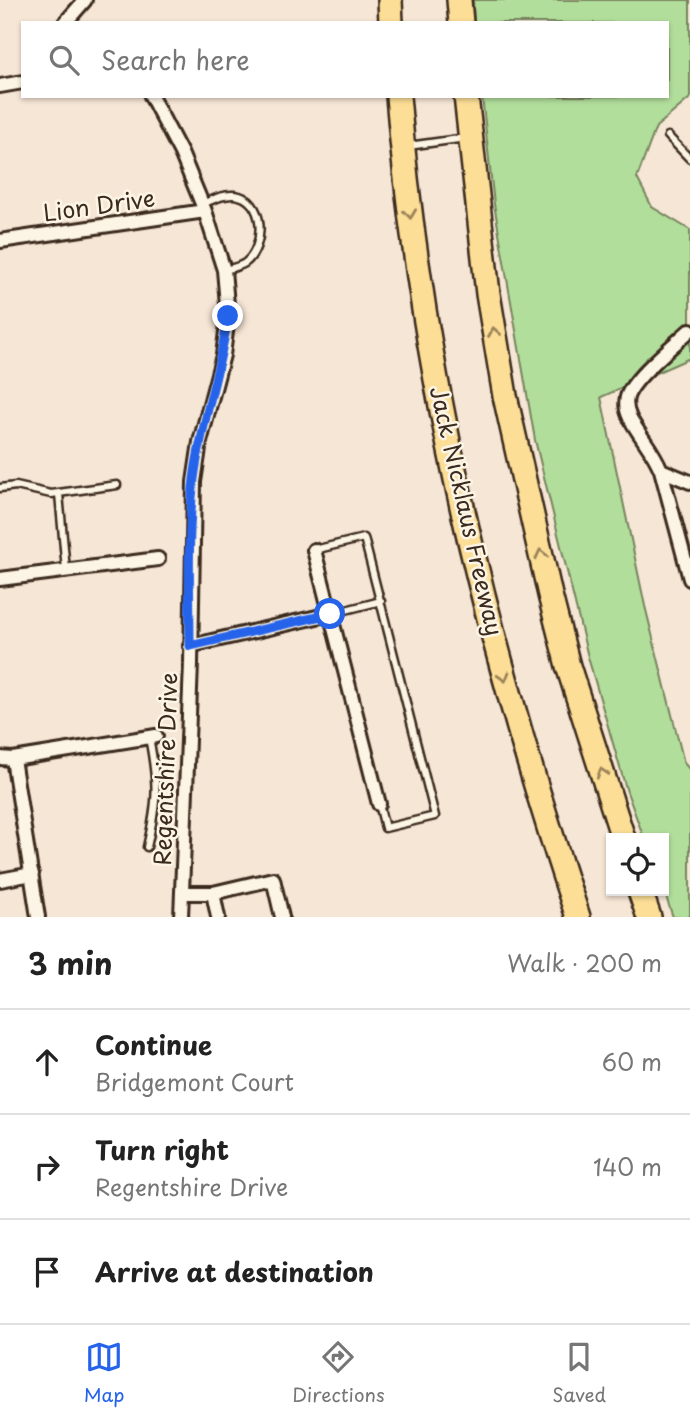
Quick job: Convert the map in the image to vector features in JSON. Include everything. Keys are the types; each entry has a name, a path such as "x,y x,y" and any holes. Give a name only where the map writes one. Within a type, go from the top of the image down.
{"highway":[{"path":"390,0 391,21"},
{"path":"459,0 461,21"},
{"name":"Jack Nicklaus Freeway","path":"398,98 423,312 453,466 481,589 543,809 578,917"},
{"path":"466,98 488,294 508,409 568,666 621,833"},
{"path":"642,896 649,917"}],"street":[{"path":"67,21 85,0"},
{"path":"0,86 21,82"},
{"name":"Regentshire Drive","path":"152,98 181,153 203,208 224,270 228,316 223,355 200,442 194,482 181,917"},
{"name":"Lion Drive","path":"0,242 203,208"},
{"path":"690,330 635,383 627,397 626,409 655,454 690,579"},
{"path":"661,470 690,482"},
{"path":"314,550 379,804"},
{"path":"0,579 158,559"},
{"path":"190,646 330,614"},
{"path":"38,917 32,874 6,759 153,736"},
{"path":"0,880 32,874"},
{"path":"182,893 213,893 273,879 282,917"},
{"path":"213,893 218,917"}],"lane":[{"path":"668,136 690,159"},
{"path":"402,146 469,138"},
{"path":"203,208 220,197 238,195 246,199 258,216 260,237 254,253 242,265 224,270"},
{"path":"0,488 16,486 59,494 117,485"},
{"path":"59,494 66,570"},
{"path":"314,550 365,538 435,816 385,828 379,804"},
{"path":"330,614 381,601"},
{"path":"147,847 157,806 153,736"}],"green space":[{"path":"473,0 690,0 690,98 656,127 637,178 652,207 690,230 690,358 601,397 645,606 684,763 690,770 690,917 673,917 666,896 669,896 669,833 642,833 627,792 588,657 535,440 494,204 482,98 669,98 669,21 474,21"}],"route":[{"path":"228,316 223,355 200,442 194,482 190,646 330,614"}]}
